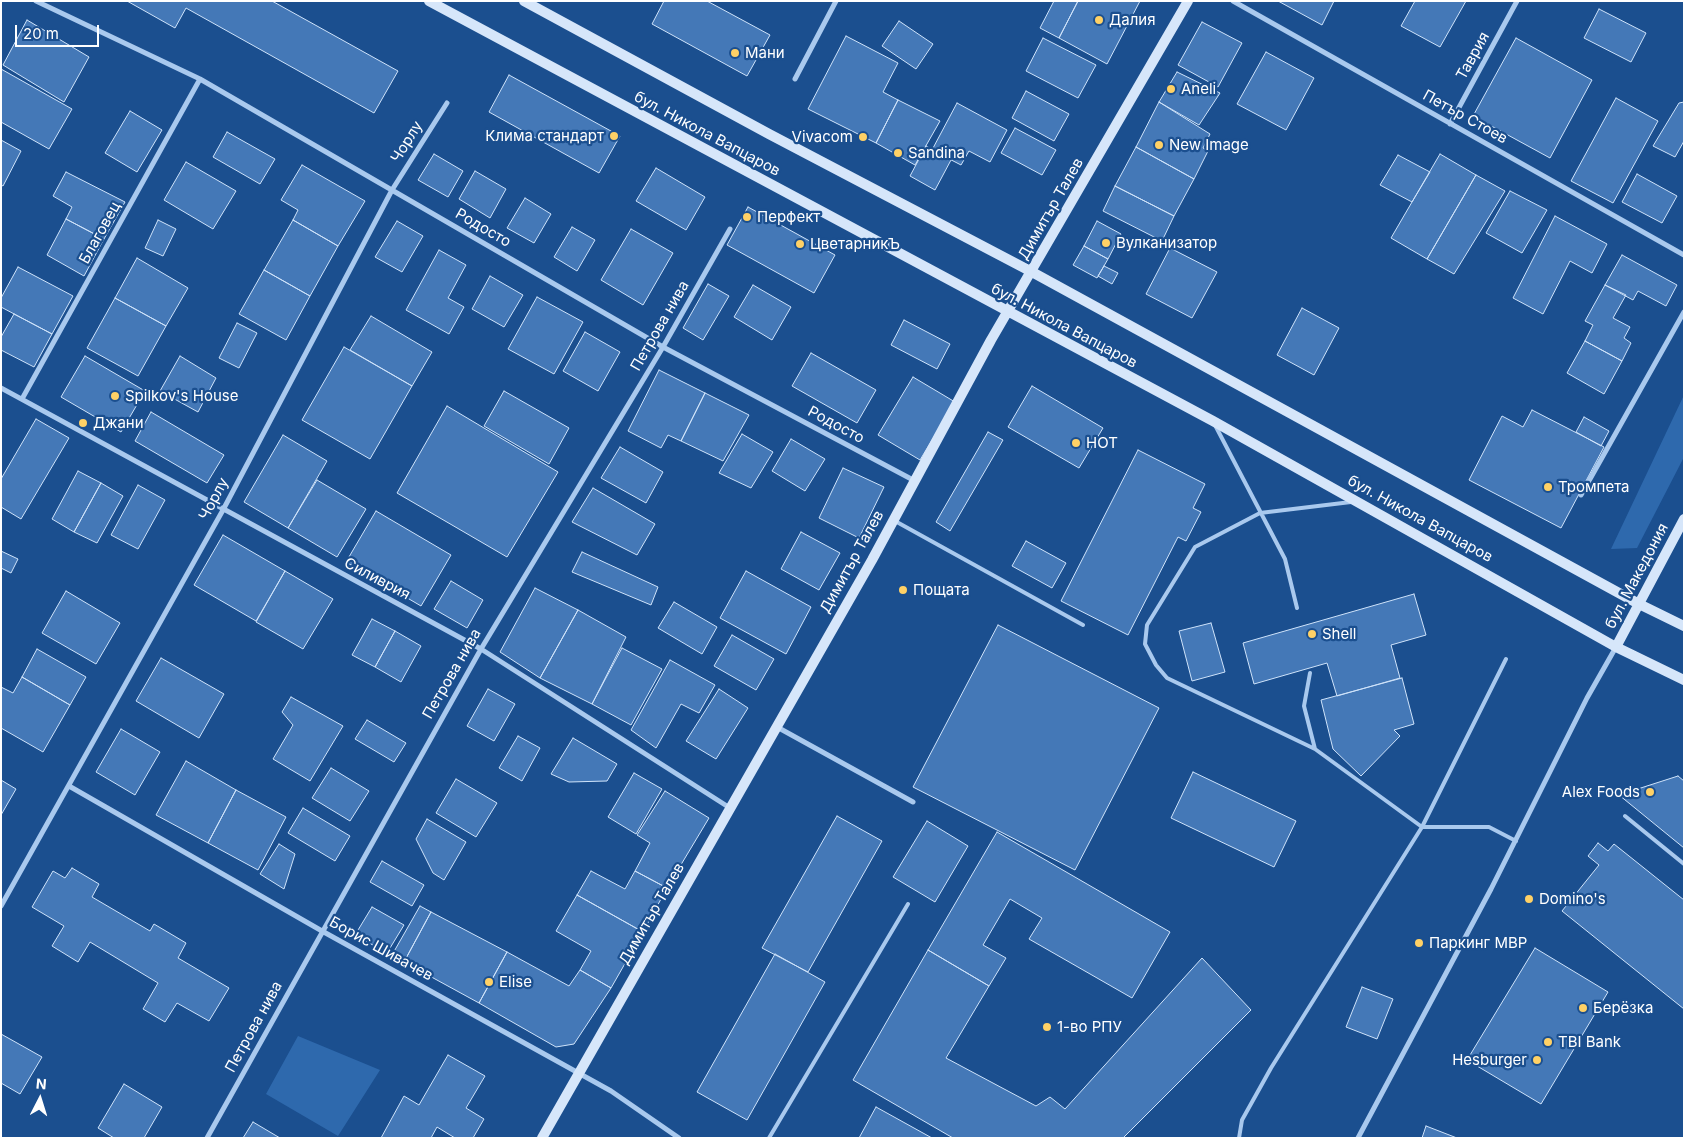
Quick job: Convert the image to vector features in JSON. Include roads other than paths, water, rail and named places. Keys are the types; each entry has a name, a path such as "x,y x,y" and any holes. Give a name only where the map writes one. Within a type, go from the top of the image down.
{"street":[{"name":"Родосто","path":"36,1 200,79 663,347 915,481"},
{"name":"бул. Никола Вапцаров","path":"429,1 1007,313 1213,421 1616,647 1684,680"},
{"name":"бул. Никола Вапцаров","path":"524,1 769,134 1032,272 1638,604 1684,626"},
{"path":"795,78 836,1"},
{"name":"Димитър Талев","path":"542,1138 894,520 1007,313 1188,1"},
{"name":"Петър Стоев","path":"1233,1 1684,255"},
{"name":"Таврия","path":"1450,124 1517,1"},
{"name":"Благовец","path":"22,399 200,79"},
{"name":"Чорлу","path":"1,906 222,510 392,190 447,103"},
{"name":"Петрова нива","path":"207,1138 481,649 663,347 730,229"},
{"path":"1581,495 1684,312"},
{"name":"Силиврия","path":"1,388 222,510 481,649 730,808"},
{"name":"бул. Македония","path":"1616,647 1684,519"},
{"path":"1358,1138 1516,841 1591,691 1616,647"},
{"path":"776,726 913,802"},
{"name":"Борис Шивачев","path":"69,786 322,931 611,1091 679,1138"}],"lane":[{"path":"1213,421 1285,559 1296,608"},
{"path":"1356,501 1260,513 1195,546 1147,625 1145,644 1156,665 1167,678 1315,749 1422,826 1489,827 1516,841"},
{"path":"894,520 1083,624"},
{"path":"1239,1138 1242,1120 1271,1068 1422,826 1506,659"},
{"path":"1310,673 1304,706 1315,749"},
{"path":"1625,816 1684,864"},
{"path":"769,1138 908,904"}],"place":[{"name":"Далия","path":"1099,20"},
{"name":"Мани","path":"735,53"},
{"name":"Aneli","path":"1171,89"},
{"name":"Клима стандарт","path":"614,136"},
{"name":"Vivacom","path":"863,137"},
{"name":"New Image","path":"1159,145"},
{"name":"Sandina","path":"898,153"},
{"name":"Перфект","path":"747,217"},
{"name":"Вулканизатор","path":"1106,243"},
{"name":"ЦветарникЪ","path":"800,244"},
{"name":"Spilkov's House","path":"115,396"},
{"name":"Джани","path":"83,423"},
{"name":"HOT","path":"1076,443"},
{"name":"Тромпета","path":"1548,487"},
{"name":"Пощата","path":"903,590"},
{"name":"Shell","path":"1312,634"},
{"name":"Alex Foods","path":"1650,792"},
{"name":"Domino's","path":"1529,899"},
{"name":"Паркинг МВР","path":"1419,943"},
{"name":"Elise","path":"489,982"},
{"name":"Берёзка","path":"1583,1008"},
{"name":"1-во РПУ","path":"1047,1027"},
{"name":"TBI Bank","path":"1548,1042"},
{"name":"Hesburger","path":"1537,1060"}]}
